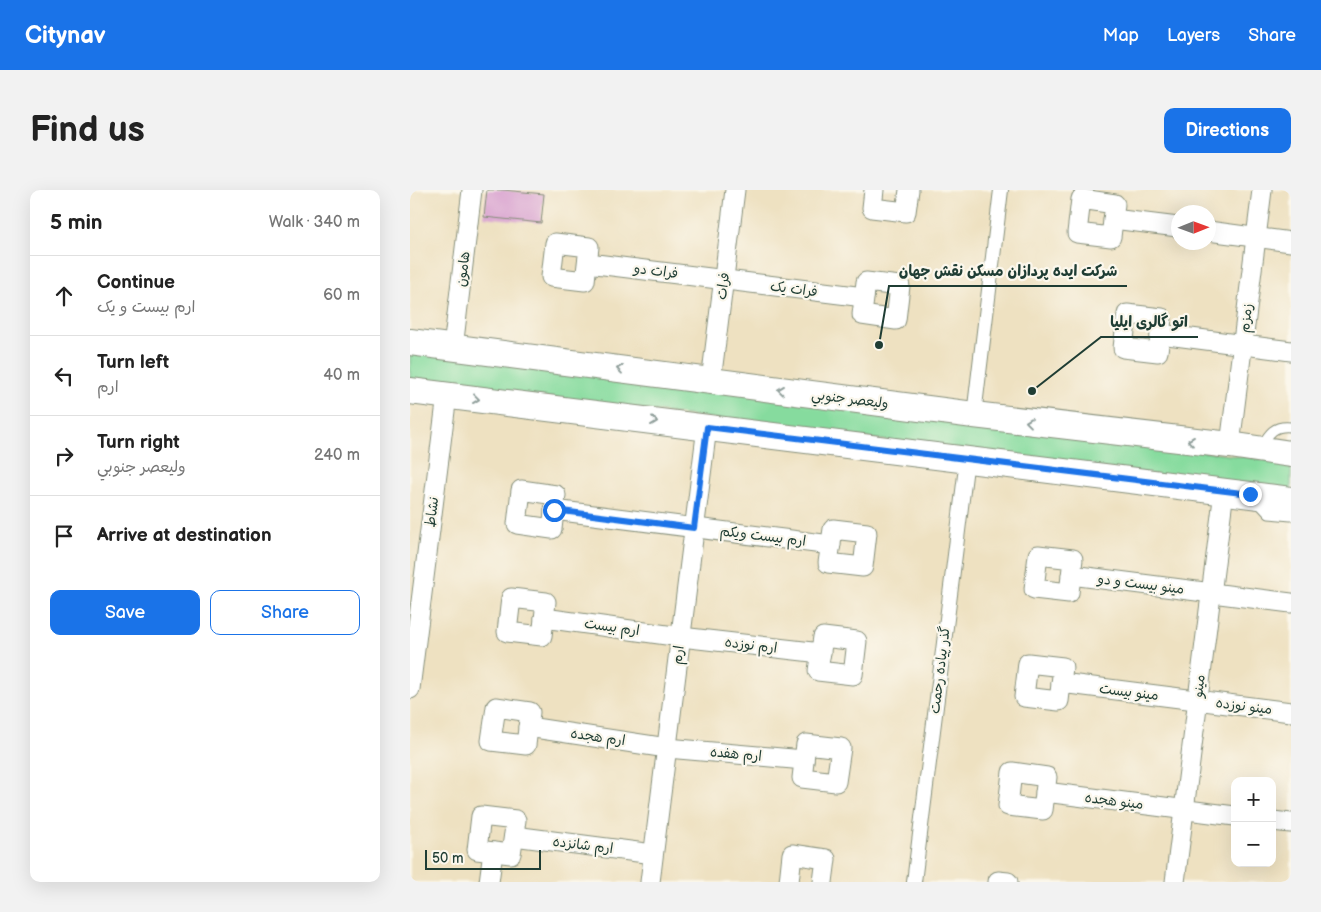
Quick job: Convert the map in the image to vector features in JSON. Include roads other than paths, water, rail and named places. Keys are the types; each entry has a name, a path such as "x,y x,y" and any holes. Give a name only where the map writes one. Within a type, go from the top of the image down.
{"main road":[{"name":"وليعصر جنوبي","path":"410,342 974,416 1230,445 1291,454"},
{"path":"410,391 1291,500"}],"street":[{"name":"هامون","path":"453,348 472,190"},
{"name":"فرات","path":"711,381 735,190"},
{"path":"874,190 872,208 906,212 909,190"},
{"path":"974,416 1001,190"},
{"name":"زمزم","path":"1230,445 1262,190"},
{"path":"1114,219 1171,227"},
{"path":"1216,232 1291,242"},
{"name":"فرات دو","path":"588,263 724,280"},
{"name":"فرات یک","path":"724,280 864,297"},
{"path":"1160,334 1291,351"},
{"name":"نشاط","path":"410,689 447,395"},
{"name":"ارم","path":"650,882 707,427"},
{"name":"گذر پیاده رحمت","path":"914,882 967,459"},
{"name":"مینو","path":"1175,882 1224,491"},
{"name":"ارم بیست ویکم","path":"554,510 830,545"},
{"name":"مینو بیست و دو","path":"1071,575 1291,603"},
{"name":"ارم بیست","path":"544,618 681,637"},
{"name":"ارم نوزده","path":"681,637 821,653"},
{"name":"مینو بیست","path":"1061,683 1198,700"},
{"name":"مینو نوزده","path":"1198,700 1291,712"},
{"name":"ارم هجده","path":"528,727 667,748"},
{"name":"ارم هفده","path":"667,748 804,760"},
{"name":"مینو هجده","path":"1045,792 1231,816"},
{"path":"481,816 516,820 514,836 511,854 477,850 481,816"},
{"path":"1276,821 1291,823"},
{"name":"ارم شانزده","path":"514,836 653,854"},
{"path":"489,882 493,852"},
{"path":"788,882 792,854 826,859 824,882"},
{"path":"998,882 1008,882"}],"lane":[{"path":"1259,449 1268,434 1282,426 1291,427"},
{"path":"1250,494 1269,514 1291,516"}],"place":[{"name":"شرکت ایده پردازان مسکن نقش جهان","path":"879,345"},
{"name":"اتو گالری ایلیا","path":"1032,391"}]}
